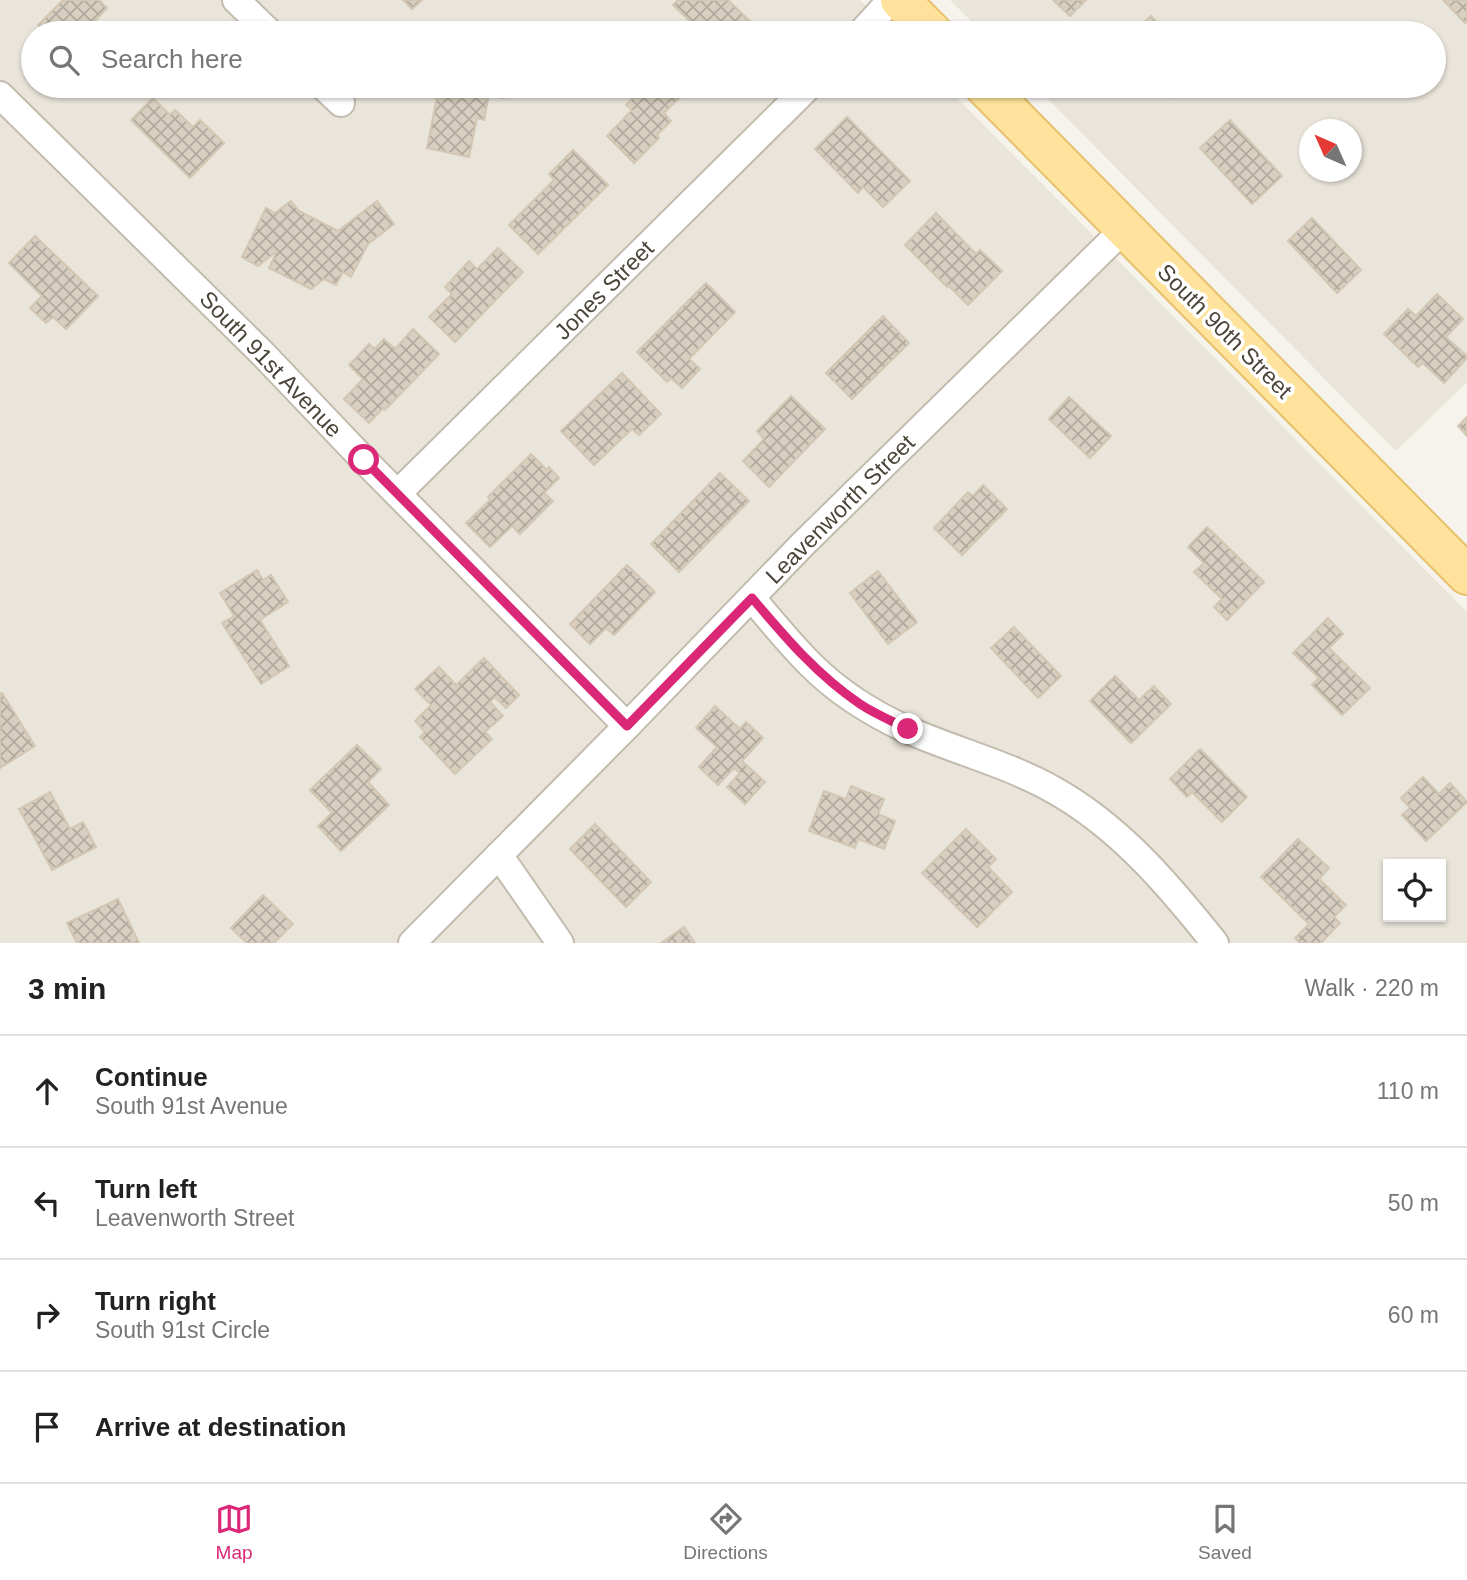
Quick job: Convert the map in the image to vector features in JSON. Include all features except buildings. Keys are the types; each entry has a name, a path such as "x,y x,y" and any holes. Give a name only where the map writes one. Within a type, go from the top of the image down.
{"main road":[{"path":"900,0 921,21"},
{"name":"South 90th Street","path":"996,98 1467,575"}],"street":[{"path":"236,0 258,21"},
{"path":"872,21 891,0"},
{"name":"South 91st Avenue","path":"0,95 209,300 627,726"},
{"name":"Jones Street","path":"398,493 797,98"},
{"name":"Leavenworth Street","path":"412,943 802,545 1124,229"},
{"path":"752,598 813,667 862,705 908,729 1032,778 1065,796 1095,818 1171,888 1215,943"},
{"path":"499,855 560,943"}],"shaded area":[{"path":"0,0 860,0 881,21 21,21 21,98 957,98 1467,612 1467,943 0,943"},
{"path":"950,0 1467,0 1467,382 1396,451 1047,98 1446,98 1446,21 971,21"}],"route":[{"path":"364,460 627,726 752,598 793,646 835,686 862,705 908,729"}]}
